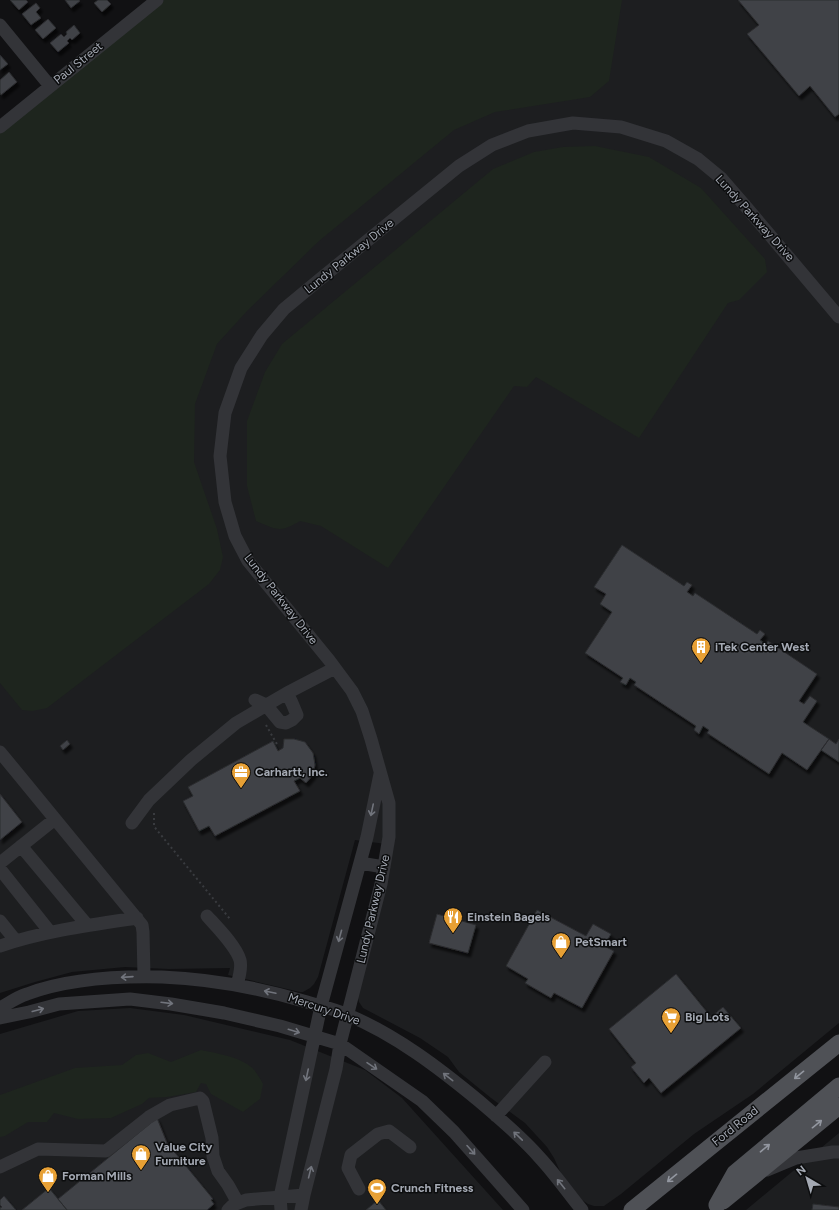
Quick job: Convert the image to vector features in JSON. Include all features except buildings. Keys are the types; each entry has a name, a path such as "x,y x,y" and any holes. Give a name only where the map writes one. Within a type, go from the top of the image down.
{"main road":[{"name":"Ford Road","path":"632,1210 836,1051"},
{"path":"714,1208 735,1172 839,1086"},
{"path":"714,1208 839,1106"}],"street":[{"name":"Paul Street","path":"0,127 157,0"},
{"path":"0,25 50,86"},
{"name":"Lundy Parkway Drive","path":"302,1210 304,1195 336,1069 340,1044 381,884 389,836 389,803 362,711 352,691 248,561 235,536 225,502 220,456 225,412 241,368 262,335 284,309 459,166 492,145 528,130 573,123 621,127 666,141 698,159 721,178 839,317"},
{"path":"132,823 149,800 191,760 260,703 287,693 335,668"},
{"path":"260,703 280,722 286,724 297,715 287,693"},
{"path":"0,752 142,925 144,976"},
{"name":"Lundy Parkway Drive","path":"281,1210 280,1197 321,1006 367,837 380,772"},
{"path":"0,863 55,819"},
{"path":"21,846 87,925"},
{"path":"360,863 384,867"},
{"path":"0,870 50,932"},
{"path":"207,916 230,942 240,960 240,973 237,985"},
{"path":"0,946 50,932 136,918"},
{"path":"0,921 16,941"},
{"name":"Mercury Drive","path":"0,1008 25,994 51,986 98,979 144,976 209,980 237,985 289,996 348,1014 380,1030 415,1052 465,1090 496,1116 540,1157 582,1210"},
{"path":"0,1018 58,1004 130,999 224,1013 280,1026 340,1044 422,1101 460,1138 523,1210"},
{"path":"496,1116 545,1062"},
{"path":"0,1167 38,1149 106,1151 149,1117 170,1105 200,1098 212,1138 213,1156 218,1171 228,1185 233,1206 246,1200 304,1195"},
{"path":"360,1189 348,1168 351,1155 378,1134 389,1131 410,1147"},
{"path":"754,1176 796,1158 839,1152"}],"path":[{"path":"265,722 278,746"},
{"path":"155,810 154,823 156,829 230,919"},
{"path":"150,822 154,823"}],"shaded area":[{"path":"164,0 839,0 839,1023 753,1094 694,1134 621,1194 604,1206 594,1206 582,1200 563,1178 547,1147 525,1123 459,1072 448,1057 420,1038 363,1008 359,1002 357,995 394,845 355,840 318,977 310,988 303,992 228,975 230,968 169,969 125,967 72,972 0,993 0,133"},
{"path":"164,0 622,0 609,81 590,97 495,112 454,130 319,241 248,310 217,344 195,404 194,462 217,529 223,557 220,570 209,584 47,708 32,711 22,710 0,683 0,133"},
{"path":"595,146 649,157 701,188 765,259 767,272 739,300 728,303 639,438 536,377 527,387 514,386 388,568 321,526 300,521 283,529 278,529 256,521 247,486 247,421 265,372 282,344 493,169 534,152 563,147"},
{"path":"130,1008 184,1015 290,1040 365,1070 402,1098 503,1210 0,1210 0,1034 78,1011"},
{"path":"201,1050 231,1057 250,1066 256,1072 263,1084 260,1099 243,1112 211,1094 206,1084 201,1083 196,1092 167,1097 149,1098 142,1104 111,1118 78,1119 54,1113 47,1122 28,1122 5,1136 0,1137 0,1095 75,1068 122,1065 136,1055 148,1053 171,1062"},
{"path":"839,1133 839,1210 746,1210"}],"place":[{"name":"iTek Center West","path":"701,664"},
{"name":"Carhartt, Inc.","path":"241,789"},
{"name":"Einstein Bagels","path":"453,934"},
{"name":"PetSmart","path":"561,959"},
{"name":"Big Lots","path":"671,1034"},
{"name":"Value City Furniture","path":"141,1171"},
{"name":"Forman Mills","path":"48,1193"},
{"name":"Crunch Fitness","path":"377,1205"}]}
